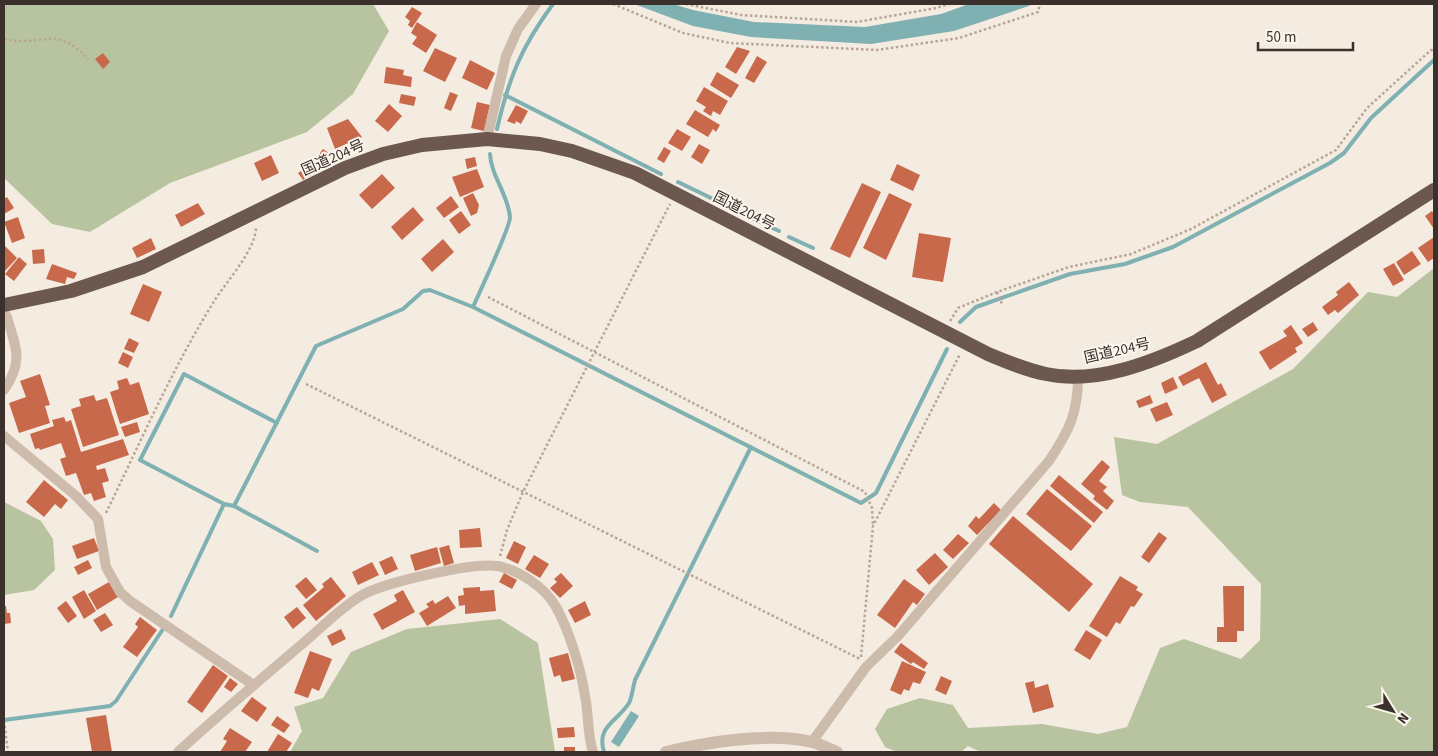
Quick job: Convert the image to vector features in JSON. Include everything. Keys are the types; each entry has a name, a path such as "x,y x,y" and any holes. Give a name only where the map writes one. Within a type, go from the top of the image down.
{"highway":[{"name":"国道204号","path":"4,305 71,291 106,281 151,264 345,168 383,154 431,144 486,140 540,144 572,151 635,173 966,344 1018,367 1048,375 1078,377 1136,365 1168,355 1197,341 1434,190"}],"street":[{"path":"486,140 506,56 518,29 536,4"},
{"path":"4,312 18,357 13,377 4,390"},
{"path":"812,742 866,667 898,636 1049,462 1070,430 1078,400 1078,377"},
{"path":"4,436 76,496 98,519 106,567 120,592 130,601 252,684"},
{"path":"178,752 252,684 359,596 407,580 481,566 498,566 518,574 542,589 556,606 575,655 586,696 589,741 592,752"},
{"path":"666,752 733,741 778,739 812,742 837,752"}],"path":[{"path":"612,4 683,33 730,43 876,50 959,38 1038,12 1040,4"},
{"path":"686,4 741,15 857,22 949,4"},
{"path":"4,39 59,38 75,45 88,59"},
{"path":"943,333 958,308 1068,267 1131,254 1191,229 1336,150 1367,108 1433,50"},
{"path":"498,566 506,530 523,492 675,194"},
{"path":"98,519 105,514 184,355 213,302 248,251 256,230 255,213"},
{"path":"997,292 1002,304"},
{"path":"306,384 861,660 873,526 872,508 865,492 488,297"},
{"path":"873,526 966,344"},
{"path":"4,722 8,752"}],"green space":[{"path":"4,4 373,4 389,31 353,94 307,132 170,183 90,232 52,224 4,178"},
{"path":"1434,268 1434,752 981,752 968,746 961,752 897,752 885,747 875,729 887,709 920,698 953,705 968,728 1042,724 1098,734 1127,727 1160,648 1184,639 1241,659 1260,640 1261,584 1188,507 1140,502 1122,495 1114,437 1157,444 1293,369 1368,292 1397,297"},
{"path":"4,502 41,521 53,539 55,570 34,590 4,595"},
{"path":"500,619 538,643 555,752 290,752 302,731 294,707 323,698 351,652 407,629"}],"water":[{"path":"634,4 673,4 693,10 754,22 865,27 941,14 969,4 1031,4 954,31 871,44 751,37 693,26"},
{"path":"631,711 639,716 619,747 611,742"}],"building":[{"path":"412,7 422,13 412,28 408,25 410,21 405,17"},
{"path":"417,22 437,35 426,53 412,44 417,37 411,33"},
{"path":"737,47 750,51 736,74 725,67"},
{"path":"435,48 457,58 445,82 423,71"},
{"path":"103,53 110,62 103,69 95,59"},
{"path":"757,56 767,62 754,83 745,78"},
{"path":"470,60 495,73 487,90 462,78"},
{"path":"386,67 404,70 403,75 412,77 411,87 384,83"},
{"path":"717,72 739,85 731,98 710,85"},
{"path":"704,87 728,101 720,115 713,111 711,116 703,111 706,107 696,101"},
{"path":"450,92 458,95 451,111 444,108"},
{"path":"401,94 416,97 414,106 399,103"},
{"path":"477,102 490,105 484,131 471,128"},
{"path":"389,104 402,116 388,132 375,121"},
{"path":"516,105 528,111 521,124 516,121 515,124 507,121"},
{"path":"695,110 720,125 716,132 713,129 708,137 686,124"},
{"path":"348,119 362,137 335,149 327,128"},
{"path":"677,129 691,137 682,151 668,143"},
{"path":"699,144 710,150 702,164 691,157"},
{"path":"664,147 671,151 664,163 657,159"},
{"path":"323,149 330,154 323,163 316,158"},
{"path":"271,155 279,173 262,181 254,163"},
{"path":"475,157 477,166 467,169 465,159"},
{"path":"316,161 321,169 303,180 298,173"},
{"path":"897,164 920,175 913,191 890,180"},
{"path":"477,169 484,187 460,197 452,177"},
{"path":"382,174 395,188 372,209 359,195"},
{"path":"862,183 881,192 850,258 830,249"},
{"path":"473,193 479,205 477,213 471,216 463,198"},
{"path":"889,193 912,204 886,260 863,248"},
{"path":"451,196 459,207 444,218 436,208"},
{"path":"7,197 14,208 4,214 4,199"},
{"path":"198,203 205,214 181,227 175,215"},
{"path":"413,207 424,220 402,240 391,227"},
{"path":"461,211 471,225 459,234 449,220"},
{"path":"1432,211 1434,214 1434,229 1425,216"},
{"path":"18,217 25,238 12,243 4,222"},
{"path":"919,233 951,238 943,282 912,277"},
{"path":"1434,237 1434,258 1428,262 1418,248"},
{"path":"151,238 156,249 137,258 132,248"},
{"path":"443,239 454,252 432,272 421,259"},
{"path":"4,245 17,258 4,272"},
{"path":"44,249 45,263 33,264 32,250"},
{"path":"1412,251 1421,264 1404,275 1396,262"},
{"path":"19,257 27,264 14,281 5,274"},
{"path":"1394,263 1404,280 1393,286 1383,269"},
{"path":"52,264 77,273 74,279 67,277 65,284 46,279"},
{"path":"1349,282 1359,295 1338,313 1335,310 1328,315 1322,307 1338,295 1336,292"},
{"path":"143,284 162,292 149,322 130,314"},
{"path":"1313,322 1318,330 1308,337 1302,329"},
{"path":"1291,325 1303,343 1295,348 1297,352 1270,370 1259,352 1287,336 1283,331"},
{"path":"129,338 139,343 134,353 124,349"},
{"path":"123,352 133,357 128,368 118,363"},
{"path":"1206,362 1218,385 1221,383 1227,395 1212,403 1199,378 1183,386 1178,377"},
{"path":"40,374 50,405 45,406 50,423 19,433 9,403 26,397 20,381"},
{"path":"1173,377 1178,388 1165,394 1161,383"},
{"path":"127,378 130,385 139,382 149,414 120,424 110,392 119,389 117,381"},
{"path":"94,395 96,401 107,398 119,435 83,447 71,409 81,406 79,399"},
{"path":"1150,395 1153,403 1139,408 1136,401"},
{"path":"1167,402 1173,415 1156,422 1150,409"},
{"path":"64,417 66,422 71,420 81,452 123,439 129,455 96,466 97,470 105,468 109,481 102,483 106,497 94,501 91,493 84,495 76,473 66,476 60,459 66,457 61,443 40,450 39,448 35,449 30,434 54,426 52,420"},
{"path":"137,422 140,432 125,437 121,427"},
{"path":"1102,460 1110,467 1099,481 1107,487 1103,491 1114,501 1107,510 1093,499 1095,496 1081,484"},
{"path":"1059,475 1103,512 1094,523 1050,486"},
{"path":"44,480 68,500 61,509 55,504 44,517 26,502"},
{"path":"1047,489 1092,526 1071,551 1026,514"},
{"path":"994,503 1001,510 977,535 968,526 976,516 979,519"},
{"path":"1013,516 1093,584 1069,612 989,544"},
{"path":"480,528 482,547 460,548 459,530"},
{"path":"1159,532 1167,538 1149,563 1141,557"},
{"path":"958,534 969,543 953,559 943,550"},
{"path":"94,538 99,551 77,559 72,546"},
{"path":"514,541 526,547 518,564 506,558"},
{"path":"449,545 454,563 444,566 439,548"},
{"path":"437,547 441,563 415,571 410,555"},
{"path":"935,553 948,567 929,585 916,570"},
{"path":"534,555 549,564 540,578 525,569"},
{"path":"392,556 398,569 385,575 379,562"},
{"path":"88,560 92,568 78,575 74,567"},
{"path":"372,562 379,575 358,585 352,572"},
{"path":"504,573 517,580 512,589 499,582"},
{"path":"561,573 573,586 560,598 550,588 557,582 554,579"},
{"path":"1120,576 1138,587 1136,590 1143,594 1134,607 1131,606 1120,624 1116,622 1107,637 1089,626"},
{"path":"306,577 317,590 306,599 295,586"},
{"path":"331,577 346,596 316,621 303,605 324,587 322,584"},
{"path":"904,579 925,594 917,605 913,602 895,628 877,615"},
{"path":"109,582 118,597 97,610 88,594"},
{"path":"1223,586 1244,586 1244,631 1237,631 1237,642 1217,642 1217,627 1224,627"},
{"path":"480,587 480,591 494,590 496,611 465,614 465,605 459,606 458,596 464,595 463,588"},
{"path":"84,590 96,611 84,619 72,597"},
{"path":"403,590 415,612 382,630 373,614 397,601 394,595"},
{"path":"448,596 456,608 427,626 419,613 429,607 426,604 433,600 435,604"},
{"path":"66,601 77,616 68,623 57,608"},
{"path":"585,601 591,615 575,623 568,610"},
{"path":"4,606 6,606 7,613 10,613 11,623 4,624"},
{"path":"297,607 306,618 293,629 284,617"},
{"path":"105,613 113,625 101,632 93,620"},
{"path":"140,617 157,630 137,657 123,647 138,627 135,624"},
{"path":"341,629 346,639 332,646 327,636"},
{"path":"1086,630 1102,640 1090,660 1074,650"},
{"path":"901,643 928,663 924,669 913,662 911,664 894,652"},
{"path":"310,651 332,659 319,691 312,688 308,698 294,693"},
{"path":"568,653 575,679 562,682 560,675 554,677 549,658"},
{"path":"902,661 926,672 920,684 913,682 909,691 904,689 901,695 890,690"},
{"path":"213,665 228,676 202,713 187,702"},
{"path":"941,676 952,681 946,695 935,690"},
{"path":"230,678 238,684 231,692 224,687"},
{"path":"1034,681 1035,688 1048,684 1054,707 1033,713 1025,683"},
{"path":"252,697 267,708 257,722 241,711"},
{"path":"106,715 112,752 92,752 86,718"},
{"path":"277,716 290,725 284,733 271,725"},
{"path":"574,727 575,737 558,738 557,728"},
{"path":"230,728 252,742 245,752 220,752 227,741 223,739"},
{"path":"278,734 292,743 286,752 267,752"},
{"path":"564,747 575,747 575,752 564,752"}],"waterway":[{"path":"497,129 506,93 518,63 533,34 553,4"},
{"path":"960,322 976,307 1070,274 1125,264 1173,247 1330,163 1344,153 1371,118 1434,60"},
{"path":"505,95 661,174"},
{"path":"473,307 500,246 510,217 509,209 493,170 490,154"},
{"path":"678,182 779,231"},
{"path":"789,237 813,248"},
{"path":"234,506 316,346 403,309 423,291 430,290 473,307 861,503 876,493 947,349"},
{"path":"224,504 140,460 184,374 277,423"},
{"path":"604,752 602,743 605,730 629,703 635,680 751,447"},
{"path":"171,616 224,504 234,506 317,551"},
{"path":"4,720 110,706 116,701 163,629"}]}
